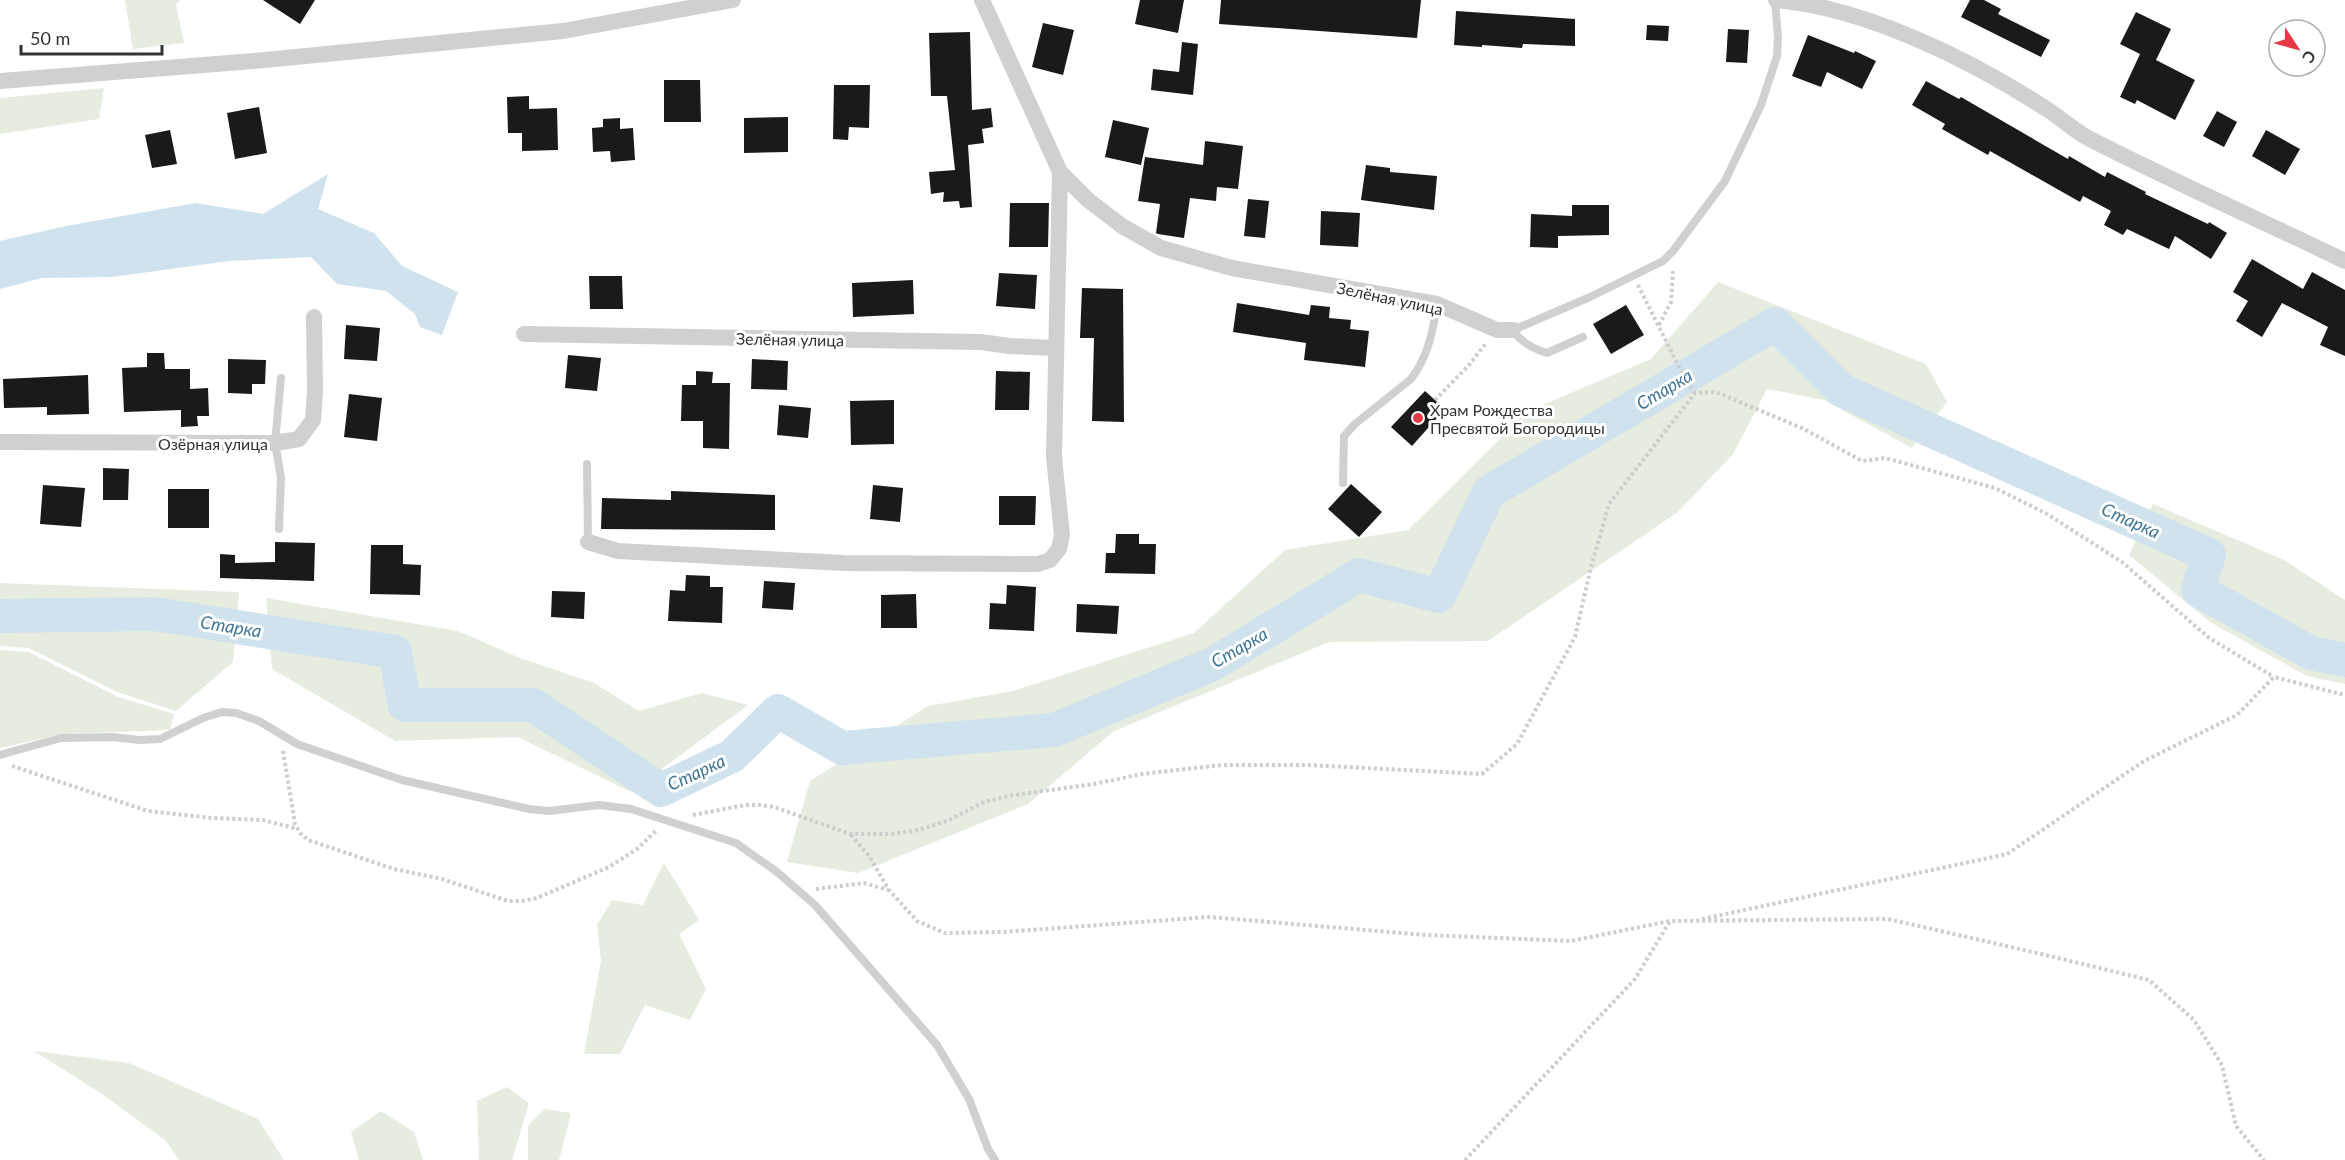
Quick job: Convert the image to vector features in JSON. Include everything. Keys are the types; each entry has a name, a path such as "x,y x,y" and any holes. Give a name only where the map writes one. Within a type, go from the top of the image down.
{"street":[{"path":"0,81 254,61 563,31 733,0"},
{"name":"Зелёная улица","path":"982,0 1060,172 1088,200 1122,226 1161,248 1232,268 1437,304 1505,330"},
{"path":"1775,0 1809,3 1830,8 1899,32 1984,73 2045,107 2087,138 2345,261"},
{"path":"588,542 618,551 844,563 1038,564 1050,560 1059,549 1062,535 1054,457 1060,172"},
{"name":"Озёрная улица","path":"0,442 275,443 299,439 313,420 314,317"},
{"name":"Зелёная улица","path":"524,334 981,342 1056,348"}],"lane":[{"path":"1505,330 1663,261 1673,251 1725,181 1761,105 1777,56 1775,0"},
{"path":"1343,483 1344,436 1355,423 1411,379 1417,371 1431,339 1437,304"},
{"path":"1505,330 1534,349 1547,353 1583,337"},
{"path":"279,529 281,478 275,443 281,378"},
{"path":"587,464 588,542"},
{"path":"0,755 61,738 112,736 140,740 160,739 203,718 222,712 236,713 259,721 280,736 297,744 402,780 549,811 599,805 631,808 736,843 777,872 815,905 937,1045 969,1099 988,1149 995,1160"}],"path":[{"path":"1658,326 1671,302 1673,251"},
{"path":"1633,275 1695,393"},
{"path":"1435,400 1505,330"},
{"path":"280,736 295,824 308,840 394,869 442,879 508,901 537,898 609,867 637,849 667,820 745,805 774,807 850,834 891,834 919,830 949,820 984,801 1142,774 1222,765 1307,765 1482,774 1517,744 1575,637 1609,504 1695,393 1716,392 1804,429 1862,461 1885,458 1995,488 2047,514 2122,562 2209,638 2274,677 2345,695"},
{"path":"1693,921 2007,854 2144,761 2237,715 2274,677"},
{"path":"11,765 148,811 212,818 263,820 298,829"},
{"path":"850,834 869,856 889,890 917,921 945,933 1003,932 1209,917 1426,935 1571,941 1670,921 1888,919 2149,980 2194,1020 2222,1065 2236,1126 2264,1160"},
{"path":"808,885 819,890 864,883 889,890"},
{"path":"1465,1160 1635,979 1670,921"}],"shaded area":[{"path":"125,0 180,0 176,5 184,43 133,49"},
{"path":"104,88 99,119 0,134 0,98"},
{"path":"1718,282 1926,364 1947,402 1912,448 1824,400 1767,389 1733,454 1678,512 1488,641 1329,642 1114,731 1028,804 858,873 787,862 810,781 928,706 1013,691 1194,633 1285,550 1408,530 1528,411 1651,359"},
{"path":"2153,504 2284,560 2345,600 2345,684 2307,676 2210,622 2129,555"},
{"path":"0,583 239,592 233,662 176,711 117,692 29,648 0,646"},
{"path":"266,598 458,631 520,658 594,683 639,711 702,693 748,705 631,792 518,737 395,741 272,669"},
{"path":"0,650 29,652 118,697 174,714 170,730 62,734 0,748"},
{"path":"664,863 699,920 679,934 706,989 690,1020 645,1005 620,1054 584,1054 601,961 597,925 612,900 643,905"},
{"path":"34,1051 129,1063 258,1119 284,1160 179,1160 165,1140 102,1094"},
{"path":"507,1087 529,1103 512,1160 479,1160 477,1101"},
{"path":"544,1109 571,1113 559,1160 528,1160 528,1126"},
{"path":"381,1111 414,1132 423,1160 359,1160 351,1132"}],"water":[{"path":"328,174 318,209 374,233 402,266 458,292 442,335 420,327 415,314 386,291 337,284 311,257 229,261 112,277 42,278 0,289 0,241 66,226 196,203 263,214"}],"building":[{"path":"263,0 315,0 300,24"},
{"path":"1140,0 1184,0 1178,33 1135,24"},
{"path":"1221,0 1421,0 1417,38 1219,24"},
{"path":"1970,0 1984,0 2001,9 1998,14 2050,40 2041,57 1961,17"},
{"path":"1456,11 1575,19 1575,46 1523,44 1522,48 1454,45"},
{"path":"2136,12 2171,29 2156,60 2195,80 2175,120 2137,100 2135,104 2120,97 2140,54 2120,44"},
{"path":"1043,23 1074,30 1063,75 1032,67"},
{"path":"1647,25 1669,26 1668,41 1646,40"},
{"path":"1728,29 1749,30 1747,63 1726,62"},
{"path":"970,32 972,110 991,108 993,127 982,129 984,143 968,145 972,207 960,208 959,201 943,202 944,192 931,194 929,172 955,170 947,96 931,96 929,33"},
{"path":"1808,35 1854,53 1855,51 1876,61 1862,89 1827,72 1821,87 1792,76"},
{"path":"1182,42 1198,44 1193,95 1151,90 1153,69 1179,72"},
{"path":"664,80 700,80 701,122 664,122"},
{"path":"1926,81 1959,99 1961,97 2068,159 2069,156 2105,177 2107,172 2146,192 2145,194 2208,224 2209,222 2227,233 2211,259 2175,236 2169,249 2127,229 2123,235 2104,225 2111,211 2083,196 2080,202 1990,151 1988,155 1942,129 1945,124 1912,105"},
{"path":"834,85 870,85 869,128 849,127 848,140 833,139"},
{"path":"529,96 529,109 557,108 558,150 522,151 522,133 508,133 507,97"},
{"path":"259,107 267,153 235,159 227,113"},
{"path":"2217,111 2237,122 2224,147 2203,136"},
{"path":"788,117 788,152 744,153 744,118"},
{"path":"620,118 620,129 633,128 635,160 611,162 610,151 593,152 592,128 603,127 603,119"},
{"path":"1113,120 1149,128 1141,165 1105,157"},
{"path":"170,130 177,164 152,168 145,135"},
{"path":"2266,130 2300,149 2285,175 2252,156"},
{"path":"1205,141 1243,146 1238,189 1217,187 1216,201 1190,198 1184,238 1156,233 1160,204 1138,201 1145,157 1203,165"},
{"path":"1366,165 1390,168 1390,172 1437,176 1434,210 1361,200"},
{"path":"1248,199 1269,201 1265,238 1244,236"},
{"path":"1010,203 1049,203 1048,247 1009,247"},
{"path":"1572,205 1609,205 1609,235 1558,236 1558,248 1530,247 1531,214 1572,216"},
{"path":"1321,211 1360,213 1358,247 1320,245"},
{"path":"2252,259 2303,289 2312,272 2345,290 2345,356 2320,345 2328,327 2282,303 2262,337 2236,321 2248,301 2233,292"},
{"path":"999,273 1037,275 1035,309 996,306"},
{"path":"589,276 622,276 623,309 590,309"},
{"path":"913,280 914,314 853,317 852,283"},
{"path":"1082,288 1123,289 1124,422 1092,421 1094,338 1080,338"},
{"path":"1237,303 1309,315 1311,305 1330,307 1329,318 1351,320 1350,329 1369,331 1365,367 1304,360 1306,343 1233,332"},
{"path":"1626,305 1644,335 1611,354 1593,324"},
{"path":"346,325 380,328 377,361 344,359"},
{"path":"147,353 164,353 165,369 190,369 190,389 208,388 209,416 197,416 198,426 181,427 181,410 124,412 122,368 147,367"},
{"path":"568,355 601,358 597,391 565,388"},
{"path":"228,359 266,360 265,384 252,384 252,394 228,393"},
{"path":"752,359 788,361 787,390 751,389"},
{"path":"696,371 713,372 712,383 730,383 729,449 703,448 703,421 681,421 682,385 696,385"},
{"path":"996,371 1030,372 1029,410 995,410"},
{"path":"88,375 89,414 47,415 47,407 4,408 3,379"},
{"name":"Храм Рождества Пресвятой Богородицы","path":"1425,391 1445,409 1412,446 1391,427"},
{"path":"349,394 382,398 377,441 344,437"},
{"path":"894,400 894,444 851,445 850,401"},
{"path":"779,405 811,408 808,438 777,435"},
{"path":"103,468 129,469 128,500 103,500"},
{"path":"1351,484 1382,512 1359,537 1328,509"},
{"path":"43,485 85,488 81,527 40,524"},
{"path":"873,485 903,488 900,522 870,519"},
{"path":"168,489 209,489 209,528 168,528"},
{"path":"671,491 775,495 775,530 601,529 602,498 671,500"},
{"path":"999,496 1036,496 1035,525 999,525"},
{"path":"1116,534 1139,534 1139,544 1156,544 1155,574 1105,573 1106,553 1115,553"},
{"path":"275,542 315,543 314,581 220,578 220,554 235,555 235,563 275,562"},
{"path":"371,545 403,545 403,564 421,565 420,595 370,594"},
{"path":"686,575 710,576 710,587 723,587 722,623 668,621 670,590 685,591"},
{"path":"764,581 795,583 793,610 762,608"},
{"path":"1007,585 1036,587 1034,631 989,629 990,603 1006,604"},
{"path":"552,591 585,592 584,619 551,617"},
{"path":"916,594 917,628 881,628 881,595"},
{"path":"1077,604 1119,606 1117,634 1076,632"}],"waterway":[{"name":"Старка","path":"0,616 155,614 395,652 405,705 533,705 661,790 732,756 778,711 842,748 1054,730 1213,664 1359,575 1439,596 1489,492 1775,324 1841,390 2209,555 2198,590 2311,653 2345,660"}],"place":[{"name":"Храм Рождества Пресвятой Богородицы","path":"1418,418"}]}
